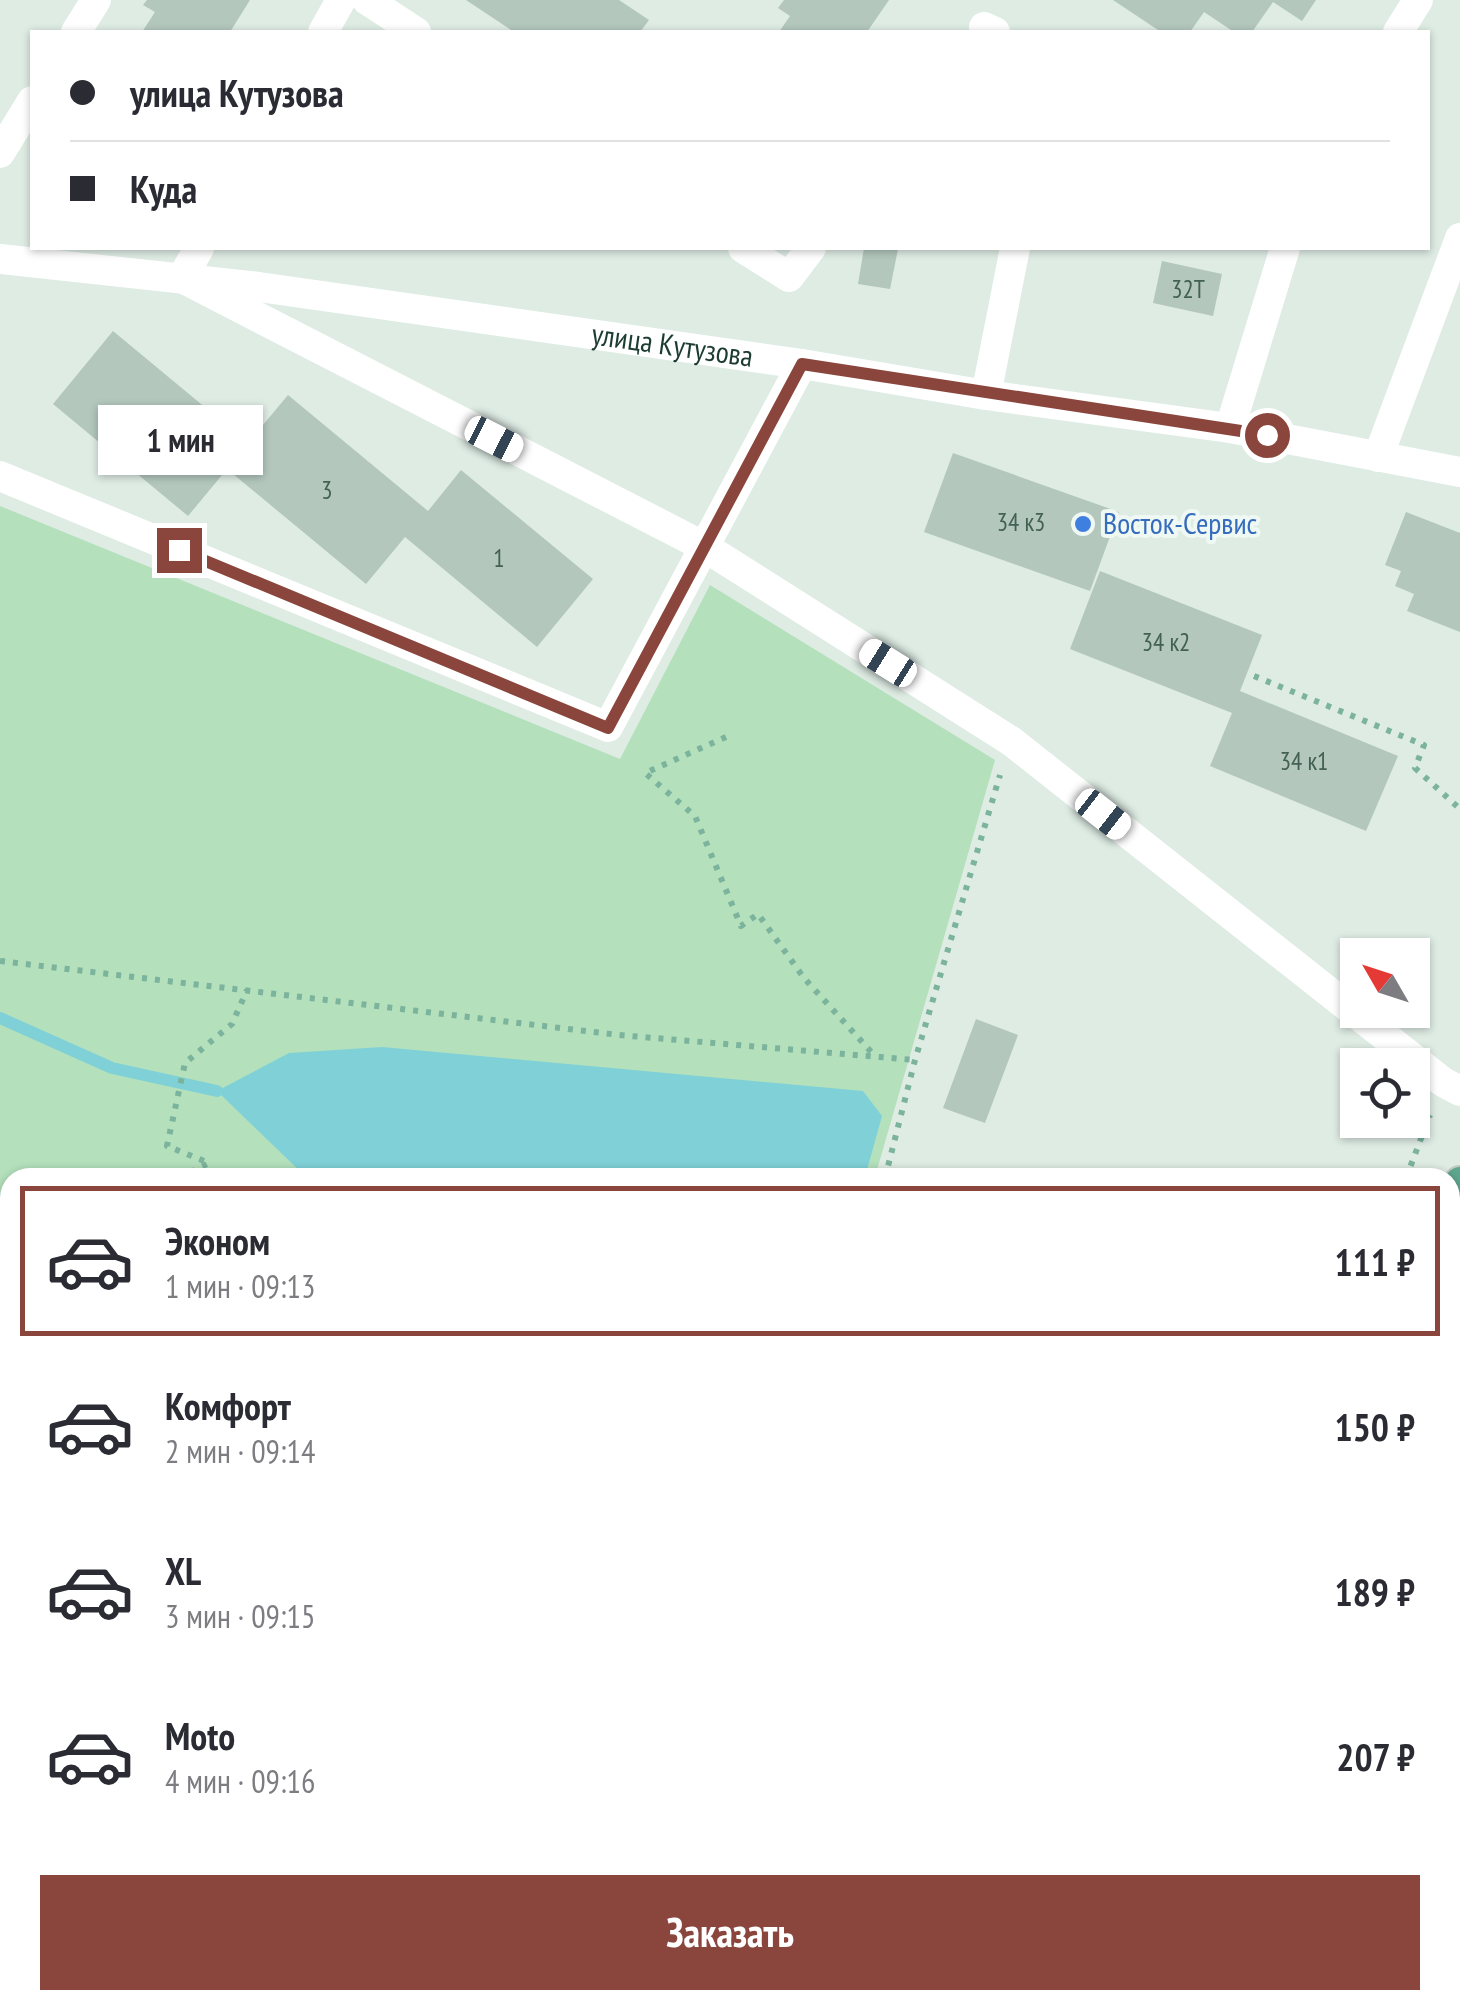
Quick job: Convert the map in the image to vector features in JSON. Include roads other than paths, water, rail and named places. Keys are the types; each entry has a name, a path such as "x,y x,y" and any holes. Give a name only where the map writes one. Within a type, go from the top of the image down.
{"street":[{"path":"77,30 96,0"},
{"path":"323,30 341,0"},
{"path":"367,0 413,30"},
{"path":"1399,30 1418,0"},
{"path":"0,153 30,105"},
{"path":"1378,456 1460,238"},
{"path":"199,250 182,278 703,546 1011,740 1443,1082 1460,1091"},
{"path":"747,250 788,277 810,250"},
{"path":"986,395 1015,250"},
{"path":"1230,428 1284,250"},
{"name":"улица Кутузова","path":"0,259 182,278 802,364 986,395 1230,428 1460,472"},
{"path":"0,476 608,728 802,364"}],"water":[{"path":"382,1047 863,1091 882,1116 868,1168 297,1168 217,1091 289,1053"}],"waterway":[{"path":"0,1018 112,1068 217,1091"}],"place":[{"name":"Восток-Сервис","path":"1083,524"}]}
